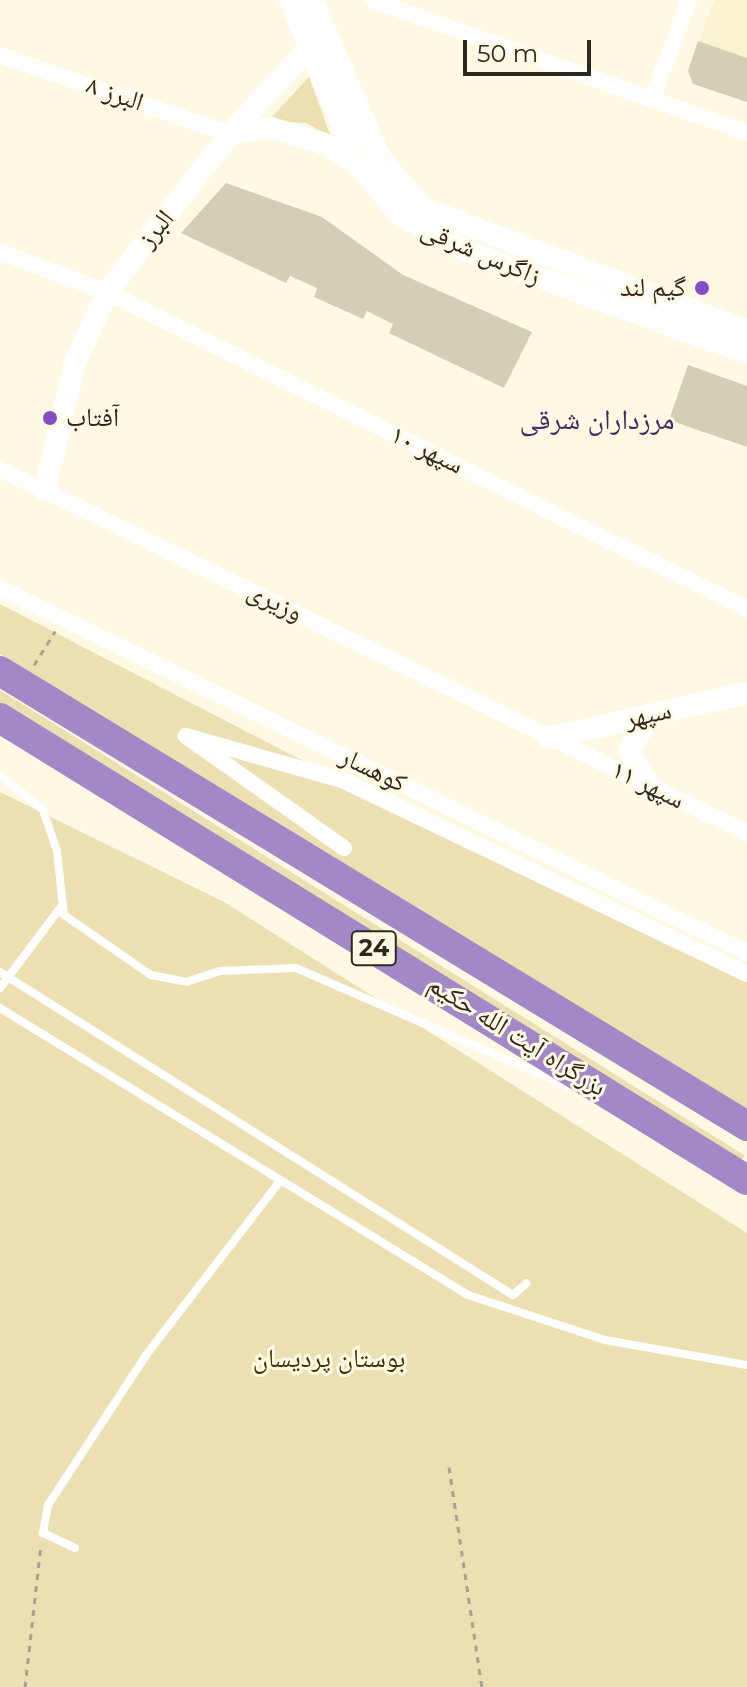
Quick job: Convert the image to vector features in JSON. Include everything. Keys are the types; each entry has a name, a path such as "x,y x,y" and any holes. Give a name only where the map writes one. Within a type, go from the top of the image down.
{"highway":[{"name":"بزرگراه آیت الله حکیم","path":"0,671 747,1126"},
{"name":"بزرگراه آیت الله حکیم","path":"0,718 747,1180"}],"street":[{"path":"290,0 317,40"},
{"path":"312,0 317,40"},
{"path":"372,0 747,133"},
{"path":"652,99 689,0"},
{"name":"البرز","path":"45,489 75,363 107,292 230,134 317,40"},
{"name":"زاگرس شرقی","path":"317,40 358,164 416,227 747,353"},
{"name":"زاگرس شرقی","path":"317,40 380,158 423,208 747,331"},
{"name":"البرز ۸","path":"0,55 230,134"},
{"path":"230,134 271,128 332,147 358,164"},
{"name":"سپهر ۱۰","path":"0,252 107,292 747,609"},
{"name":"وزیری","path":"0,469 549,738"},
{"name":"کوهسار","path":"0,588 747,953"},
{"name":"سپهر","path":"549,738 747,693"},
{"path":"649,786 629,750 651,714"},
{"path":"344,848 186,736 342,780 747,974"},
{"name":"سپهر ۱۱","path":"549,738 747,833"}],"lane":[{"path":"0,775 43,810 57,851 60,908 4,974 0,988"},
{"path":"60,908 159,979 186,982 258,966 332,979 717,1159"},
{"path":"4,974 513,1295 527,1283"},
{"path":"0,1008 279,1182 468,1295 538,1323 747,1365"},
{"path":"75,1548 43,1533 48,1505 76,1457 279,1182"}],"path":[{"path":"40,656 62,619"},
{"path":"449,1467 482,1687"},
{"path":"25,1687 43,1533"}],"shaded area":[{"path":"714,0 747,0 747,102 693,84 688,71"}],"green space":[{"path":"309,77 331,137 306,123 268,121"},
{"path":"0,604 317,768 747,974 747,1114 0,654"},
{"path":"0,690 745,1155 738,1166 0,705"},
{"name":"بوستان پردیسان","path":"0,792 224,902 747,1233 747,1687 0,1687"}],"building":[{"path":"698,41 747,58 747,102 693,84 688,71"},
{"path":"226,183 322,217 403,275 532,332 504,388 389,333 393,324 367,311 363,319 314,297 317,288 290,276 286,283 181,233"},
{"path":"688,365 747,386 747,447 669,420"}],"place":[{"name":"گیم لند","path":"702,288"},
{"name":"آفتاب","path":"50,418"}],"district":[{"name":"مرزداران شرقی","path":"597,419"}]}
